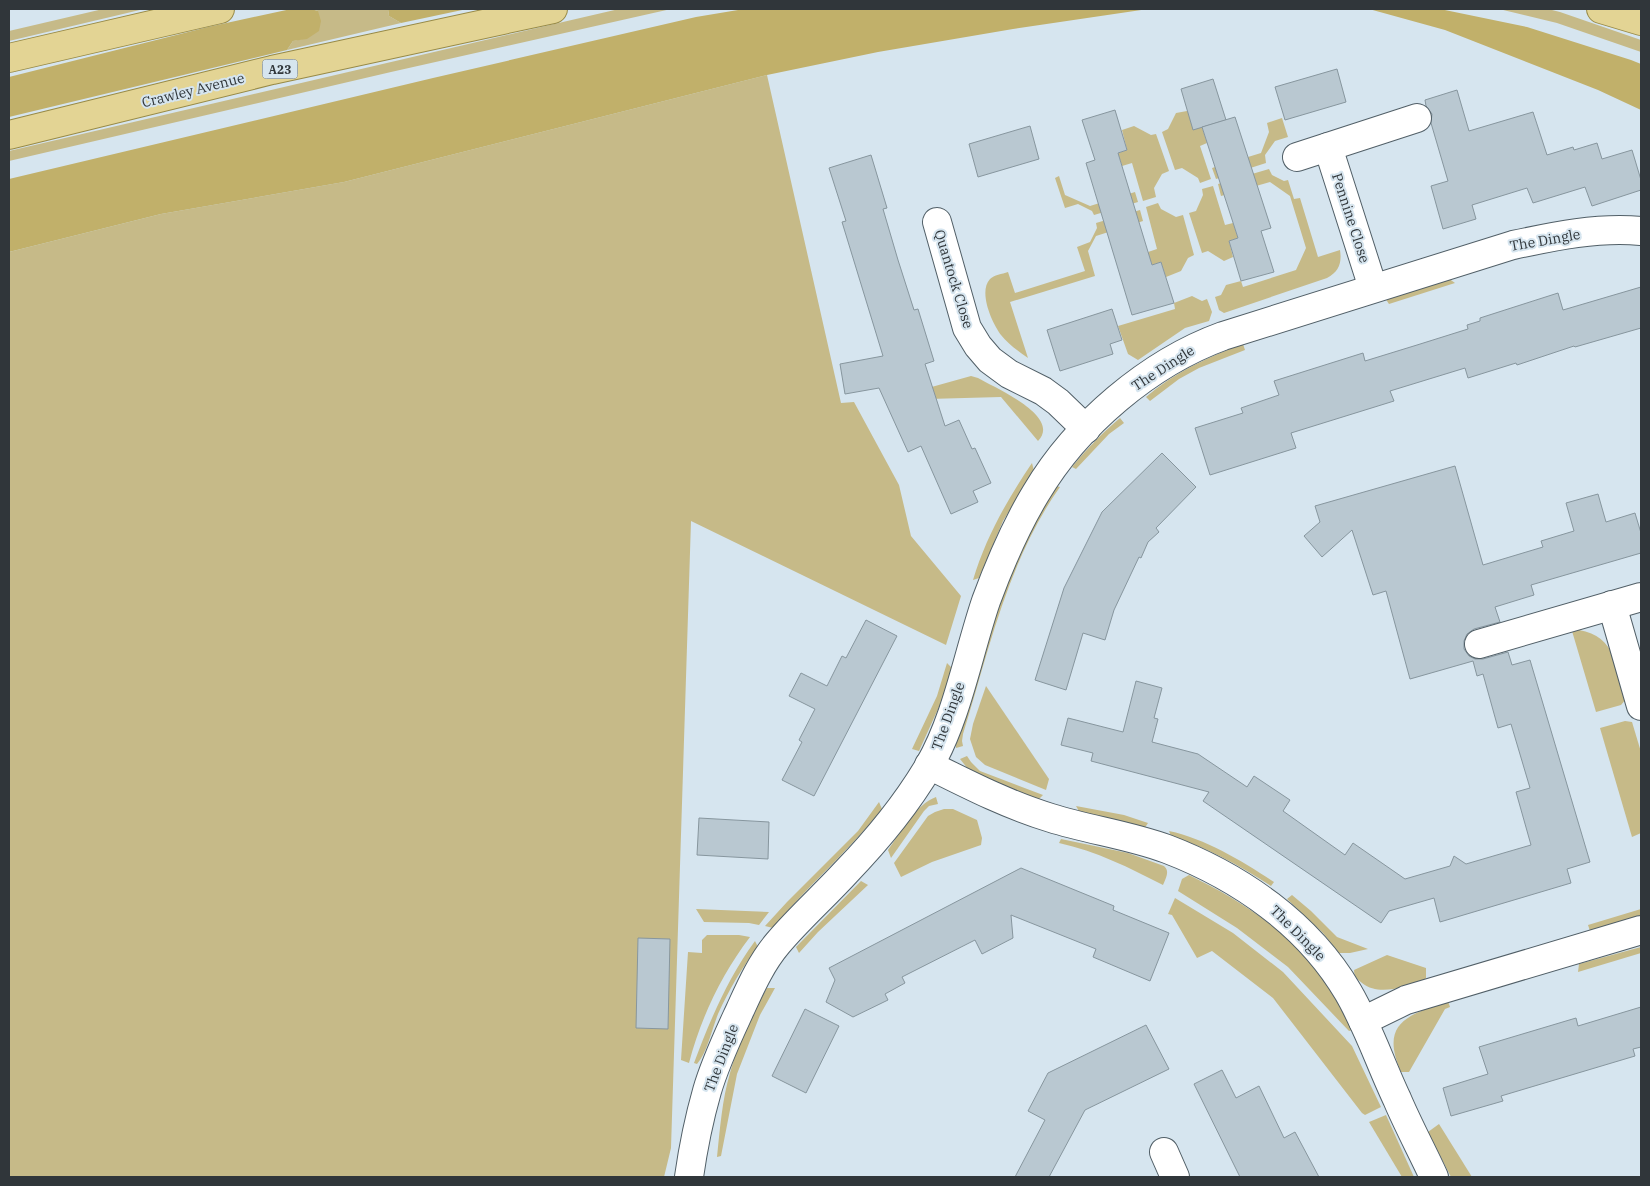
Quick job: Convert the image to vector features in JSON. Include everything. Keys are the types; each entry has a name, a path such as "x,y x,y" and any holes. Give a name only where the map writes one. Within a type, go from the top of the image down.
{"main road":[{"path":"9,58 220,9"},
{"name":"Crawley Avenue","path":"9,135 272,70 553,9"},
{"path":"1600,9 1641,21"}],"street":[{"path":"1297,157 1417,118"},
{"name":"Pennine Close","path":"1328,147 1373,288"},
{"name":"Quantock Close","path":"937,222 967,328 978,346 990,360 1009,374 1043,391 1058,402 1086,429"},
{"name":"The Dingle","path":"689,1177 707,1091 724,1043 756,974 776,944 874,842 904,804 929,765 947,727 986,601 1020,522 1055,464 1086,429 1122,395 1172,359 1197,346 1513,244 1606,230 1641,231"},
{"path":"1479,644 1641,597"},
{"path":"1612,605 1641,706"},
{"name":"The Dingle","path":"929,765 1013,806 1085,827 1130,837 1167,849 1207,866 1244,886 1272,907 1300,932 1327,962 1347,991 1363,1021 1434,1177"},
{"path":"1363,1021 1406,1000 1641,930"},
{"path":"1164,1152 1175,1177"}],"shaded area":[{"path":"103,9 144,9 9,41 9,31"},
{"path":"291,9 318,11 321,21 319,31 307,39 293,41 287,50 9,117 9,77 208,27"},
{"path":"311,9 388,9 389,16 401,23 287,50 293,41 307,38 318,11"},
{"path":"388,9 467,9 401,23 389,16"},
{"path":"619,9 671,9 9,161 9,151"},
{"path":"744,9 1148,9 878,52 767,75 344,182 161,214 9,252 9,179 696,17"},
{"path":"1369,9 1440,9 1527,27 1631,60 1641,64 1641,110 1598,90 1445,30"},
{"path":"1499,9 1548,9 1560,12 1641,40 1641,52 1557,23"},
{"path":"767,75 841,403 854,402 899,485 911,536 961,596 946,645 691,521 671,1148 664,1177 9,1177 9,252 161,214 344,182"},
{"path":"1187,111 1202,127 1207,143 1200,146 1211,179 1200,183 1198,178 1182,168 1175,170 1162,132 1168,129 1176,113"},
{"path":"1282,118 1288,137 1275,141 1265,155 1266,163 1216,179 1212,168 1261,153 1269,132 1267,123"},
{"path":"1134,126 1151,135 1156,134 1169,171 1162,174 1154,188 1156,197 1143,201 1132,163 1122,166 1118,153 1127,150 1122,130"},
{"path":"1269,169 1272,175 1284,181 1288,180 1294,199 1300,198 1318,257 1340,250 1340,263 1337,270 1327,278 1224,313 1219,310 1215,297 1221,295 1226,285 1241,281 1243,287 1296,270 1306,248 1290,196 1270,182 1221,196 1218,184"},
{"path":"1059,176 1065,195 1090,206 1135,192 1138,202 1094,215 1092,211 1078,204 1065,208 1055,178"},
{"path":"1213,186 1225,225 1233,223 1238,238 1229,241 1233,257 1224,261 1208,251 1202,253 1189,213 1196,211 1203,195 1202,189"},
{"path":"1158,203 1161,209 1176,217 1183,215 1194,255 1188,258 1181,271 1166,277 1161,262 1152,265 1148,252 1157,249 1146,207"},
{"path":"1140,210 1143,221 1096,236 1088,251 1095,276 1010,302 1028,358 1001,335 990,315 986,299 985,292 990,279 1008,272 1015,293 1085,271 1077,247 1090,242 1097,228 1096,223"},
{"path":"1448,278 1455,283 1389,304 1385,298"},
{"path":"1192,296 1202,301 1207,299 1212,312 1209,321 1185,328 1138,360 1128,354 1118,326 1175,309 1174,303"},
{"path":"1243,344 1245,350 1199,368 1179,379 1150,401 1146,397 1168,380 1192,366"},
{"path":"971,376 1011,396 1034,413 1041,422 1043,432 1038,441 1001,397 928,399 928,388"},
{"path":"1120,418 1124,423 1109,434 1076,469 1072,467 1095,441"},
{"path":"1032,463 1034,471 1003,521 979,578 973,580 984,549 998,519"},
{"path":"1053,485 1060,487 1042,515 1013,575 991,638 963,734 963,746 956,748 955,739 1001,589"},
{"path":"1579,630 1591,633 1601,639 1608,647 1617,666 1626,699 1621,705 1596,712 1572,631"},
{"path":"947,663 952,668 943,698 919,751 912,749 937,696"},
{"path":"986,686 1049,779 1046,790 985,765 976,757 970,739"},
{"path":"1625,721 1632,722 1641,752 1641,833 1632,837 1600,728"},
{"path":"967,756 980,771 1043,795 1038,800 972,774 960,759"},
{"path":"936,797 938,804 929,806 924,811 891,858 888,850 909,820 921,806"},
{"path":"879,802 882,809 869,825 773,928 765,926 858,831"},
{"path":"1076,806 1124,815 1148,823 1144,829 1125,822 1080,813"},
{"path":"944,809 953,809 977,820 982,838 981,845 932,862 901,877 894,863 928,816"},
{"path":"1169,831 1210,845 1274,882 1271,886 1223,858 1171,836"},
{"path":"1061,839 1128,853 1164,866 1167,872 1163,885 1099,855 1059,843"},
{"path":"1189,875 1252,911 1295,946 1326,984 1353,1030 1349,1031 1288,967 1237,928 1178,891 1182,879"},
{"path":"861,881 868,885 818,932 799,953 796,947"},
{"path":"1292,895 1337,937 1368,949 1350,953 1339,953 1323,933 1287,899"},
{"path":"1175,898 1233,933 1283,972 1352,1046 1381,1107 1365,1115 1362,1113 1273,998 1212,951 1197,958 1172,915 1168,914"},
{"path":"696,909 769,912 759,925 704,922"},
{"path":"1641,909 1641,916 1590,931 1588,925"},
{"path":"707,935 750,937 730,966 706,1013 689,1063 681,1060 688,952 702,953 702,940"},
{"path":"755,941 758,947 741,971 727,996 718,1014 704,1054 697,1064 694,1063 720,1000 736,970"},
{"path":"1641,947 1641,953 1578,972 1579,964"},
{"path":"1387,955 1426,968 1426,978 1423,981 1384,990 1369,987 1356,977 1354,970"},
{"path":"767,988 775,988 760,1015 737,1074 721,1156 717,1157 723,1104 733,1062 746,1029"},
{"path":"1448,1001 1450,1007 1445,1009 1409,1072 1401,1072 1395,1055 1394,1042 1396,1031 1410,1016"},
{"path":"1386,1115 1414,1177 1402,1177 1369,1122"},
{"path":"1439,1124 1472,1177 1451,1177 1428,1132"}],"building":[{"path":"1337,69 1346,102 1285,120 1275,87"},
{"path":"1213,79 1226,120 1193,130 1181,89"},
{"path":"1457,90 1469,131 1533,112 1547,155 1573,147 1574,150 1597,143 1602,159 1632,150 1641,180 1641,190 1592,206 1585,187 1533,203 1527,188 1472,205 1476,219 1443,229 1431,186 1448,181 1431,123 1432,114 1426,106 1425,100"},
{"path":"1115,110 1127,150 1118,153 1152,265 1161,262 1174,303 1132,315 1086,163 1095,160 1082,120"},
{"path":"1235,117 1271,228 1261,231 1274,272 1241,281 1229,241 1238,238 1202,127"},
{"path":"1030,126 1039,159 978,177 969,144"},
{"path":"871,155 887,208 883,209 898,260 914,310 918,309 934,361 925,364 945,426 959,420 972,449 975,448 991,483 973,491 978,502 951,514 921,446 908,452 879,388 845,394 840,364 883,356 842,222 846,221 829,168"},
{"path":"1641,287 1641,328 1468,378 1465,368 1390,391 1394,401 1291,433 1296,448 1210,475 1195,428 1243,413 1241,408 1279,395 1274,381 1363,353 1365,361 1417,345 1468,329 1467,325 1480,321 1480,318 1558,293 1563,310"},
{"path":"1112,309 1122,340 1110,344 1113,354 1060,371 1047,330"},
{"path":"1162,453 1196,487 1156,528 1159,532 1148,542 1141,558 1139,557 1114,610 1105,640 1083,633 1066,690 1035,680 1064,588 1102,512"},
{"path":"1455,466 1483,565 1543,547 1541,541 1574,531 1566,503 1598,494 1606,522 1635,513 1641,533 1641,553 1531,585 1534,595 1495,607 1500,622 1474,629 1467,634 1464,641 1464,649 1469,656 1475,659 1483,659 1508,652 1512,665 1530,660 1590,862 1567,869 1571,883 1440,922 1434,898 1389,911 1381,923 1203,801 1209,792 1091,761 1093,753 1061,745 1068,718 1123,732 1136,681 1162,688 1154,718 1158,719 1152,742 1198,754 1247,787 1254,776 1290,800 1283,811 1345,855 1353,843 1405,879 1450,866 1454,856 1466,864 1531,845 1516,792 1530,788 1511,724 1498,728 1483,674 1477,676 1473,661 1410,679 1386,591 1373,595 1352,530 1322,557 1304,536 1320,522 1315,506"},
{"path":"866,620 897,636 814,796 782,780 802,742 799,740 815,709 789,696 801,673 827,686 842,656 846,658"},
{"path":"699,818 769,822 768,859 697,855"},
{"path":"1021,868 1114,906 1113,910 1169,933 1150,981 1093,957 1096,949 1011,915 1013,938 982,954 975,940 902,977 905,983 885,994 888,1000 853,1017 826,1002 835,980 829,968"},
{"path":"638,938 670,939 668,1029 636,1028"},
{"path":"1641,1007 1641,1047 1633,1049 1635,1056 1501,1096 1503,1101 1451,1116 1443,1088 1488,1074 1479,1047 1576,1018 1578,1026"},
{"path":"805,1009 839,1026 806,1093 772,1076"},
{"path":"1146,1025 1169,1069 1085,1110 1049,1177 1015,1177 1045,1120 1028,1111 1048,1073"},
{"path":"1222,1070 1236,1098 1259,1086 1284,1138 1295,1132 1319,1177 1240,1177 1194,1084"}]}
